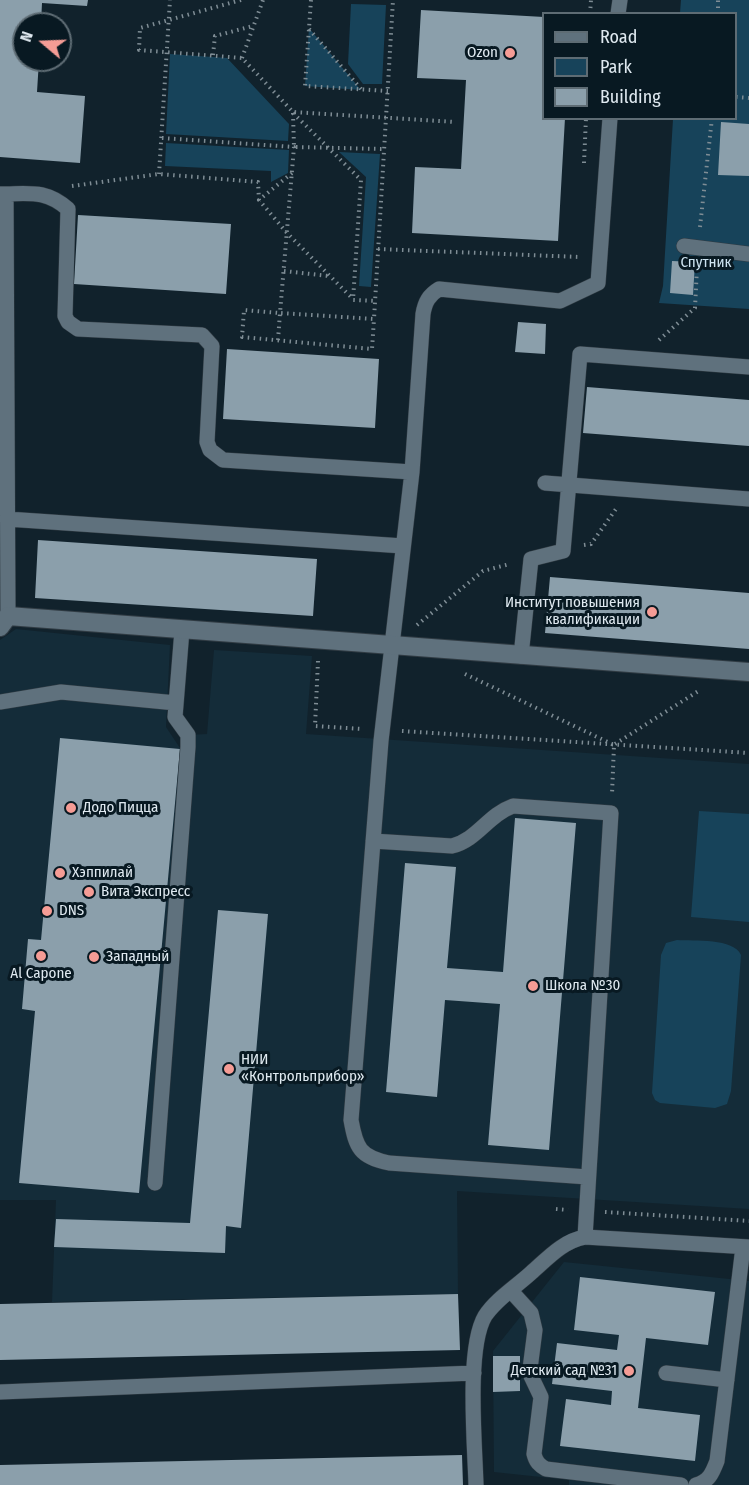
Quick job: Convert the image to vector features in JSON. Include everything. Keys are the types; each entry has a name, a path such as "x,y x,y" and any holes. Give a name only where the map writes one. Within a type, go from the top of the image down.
{"street":[{"path":"4,621 182,630 749,672"}],"lane":[{"path":"588,1177 373,1160 361,1152 354,1138 351,1120 382,730 412,472 425,303 431,294 439,289 560,301 598,284 610,120"},
{"path":"4,621 7,519 3,194 45,194 68,209 65,316 73,326 78,329 202,335 210,342 213,346 207,442 216,456 223,460 412,472"},
{"path":"684,246 749,254"},
{"path":"521,656 531,559 562,551 580,354 749,367"},
{"path":"545,483 749,499"},
{"path":"7,519 403,546"},
{"path":"155,1183 188,747 188,735 175,717 182,630"},
{"path":"0,702 61,692 176,703"},
{"path":"374,841 452,846 463,843 491,817 513,806 611,813 585,1237"},
{"path":"476,1485 474,1373 479,1333 486,1316 511,1291 566,1244 585,1237 746,1247 717,1461 712,1474 706,1481 696,1485"},
{"path":"511,1291 531,1314 535,1330 530,1369 541,1397 534,1454 536,1460 560,1478 681,1485"},
{"path":"0,1392 474,1373"},
{"path":"666,1373 727,1380"}],"path":[{"path":"159,174 170,0"},
{"path":"241,0 140,28 139,50 242,58 361,180 353,300"},
{"path":"242,58 263,0"},
{"path":"310,0 305,86 388,91"},
{"path":"374,319 244,310 242,337 372,349 374,319 384,149 388,91 393,0"},
{"path":"213,55 215,36 253,26"},
{"path":"309,28 361,90"},
{"path":"293,112 456,122"},
{"path":"278,340 294,147 293,112"},
{"path":"584,165 586,120"},
{"path":"162,138 294,147 384,149"},
{"path":"259,200 292,173"},
{"path":"80,184 159,174 258,182 259,200 287,233 353,300 375,301"},
{"path":"378,249 580,258 580,246"},
{"path":"284,271 330,276"},
{"path":"562,551 591,544 631,489"},
{"path":"392,646 483,571 531,559"},
{"path":"319,640 315,726 749,753"},
{"path":"459,671 614,745"},
{"path":"614,745 728,672"},
{"path":"611,813 614,745"},
{"path":"556,1209 749,1221"}],"shaded area":[{"path":"16,629 170,645 166,727 180,748 188,735 207,734 214,650 312,656 306,734 749,764 749,1209 457,1191 458,1294 52,1302 56,1200 0,1200 0,640"},
{"path":"564,1262 749,1281 749,1485 569,1485 569,1480 494,1472 493,1351"}],"green space":[{"name":"Спутник","path":"681,0 749,0 749,309 659,303 663,286 673,120 737,120 737,12 680,12"},
{"path":"351,4 386,5 382,84 363,84 348,64"},
{"path":"309,28 361,90 305,86"},
{"path":"170,54 227,58 289,124 288,141 166,134"},
{"path":"166,143 289,150 288,173 271,182 271,171 165,166"},
{"path":"339,152 380,154 371,287 359,286 366,177"},
{"path":"699,811 749,814 749,922 691,917"},
{"path":"677,940 722,943 737,950 741,955 731,1091 727,1104 715,1108 660,1103 655,1100 652,1093 661,955 666,943"}],"building":[{"path":"0,0 88,0 87,6 42,3 42,12 12,12 12,72 38,72 37,92 85,96 80,163 0,157"},
{"path":"421,10 542,17 542,120 565,120 558,241 412,233 415,167 461,169 466,80 417,78"},
{"path":"721,122 749,124 749,176 718,175"},
{"path":"78,215 231,224 226,294 74,284"},
{"path":"672,261 695,262 693,295 670,293"},
{"path":"518,322 546,324 545,354 515,352"},
{"path":"227,349 379,359 375,428 223,419"},
{"path":"587,387 749,400 749,446 583,433"},
{"path":"38,540 317,559 313,616 35,598"},
{"path":"550,577 749,593 749,649 545,633"},
{"name":"Западный","path":"60,738 180,749 139,1193 19,1183 35,1011 22,1009 28,939 41,940"},
{"path":"515,818 576,823 549,1150 488,1145 500,1004 445,1000 437,1097 386,1092 405,863 456,867 447,968 503,972"},
{"name":"НИИ «Контрольприбор»","path":"218,910 268,914 241,1228 226,1226 225,1253 54,1247 56,1219 190,1223"},
{"path":"580,1277 715,1292 708,1345 646,1338 638,1408 700,1415 695,1461 560,1446 566,1399 611,1405 612,1391 552,1384 557,1343 617,1350 619,1335 574,1330"},
{"path":"458,1294 460,1350 0,1360 0,1304"},
{"path":"493,1356 520,1356 520,1391 493,1392"},
{"path":"462,1455 463,1485 0,1485 0,1465"}],"place":[{"name":"Ozon","path":"510,53"},
{"name":"Институт повышения квалификации","path":"652,612"},
{"name":"Додо Пицца","path":"71,808"},
{"name":"Хэппилай","path":"60,873"},
{"name":"Вита Экспресс","path":"89,892"},
{"name":"DNS","path":"47,911"},
{"name":"Al Capone","path":"41,956"},
{"name":"Западный","path":"94,957"},
{"name":"Школа №30","path":"533,986"},
{"name":"НИИ «Контрольприбор»","path":"229,1069"},
{"name":"Детский сад №31","path":"629,1371"}]}
